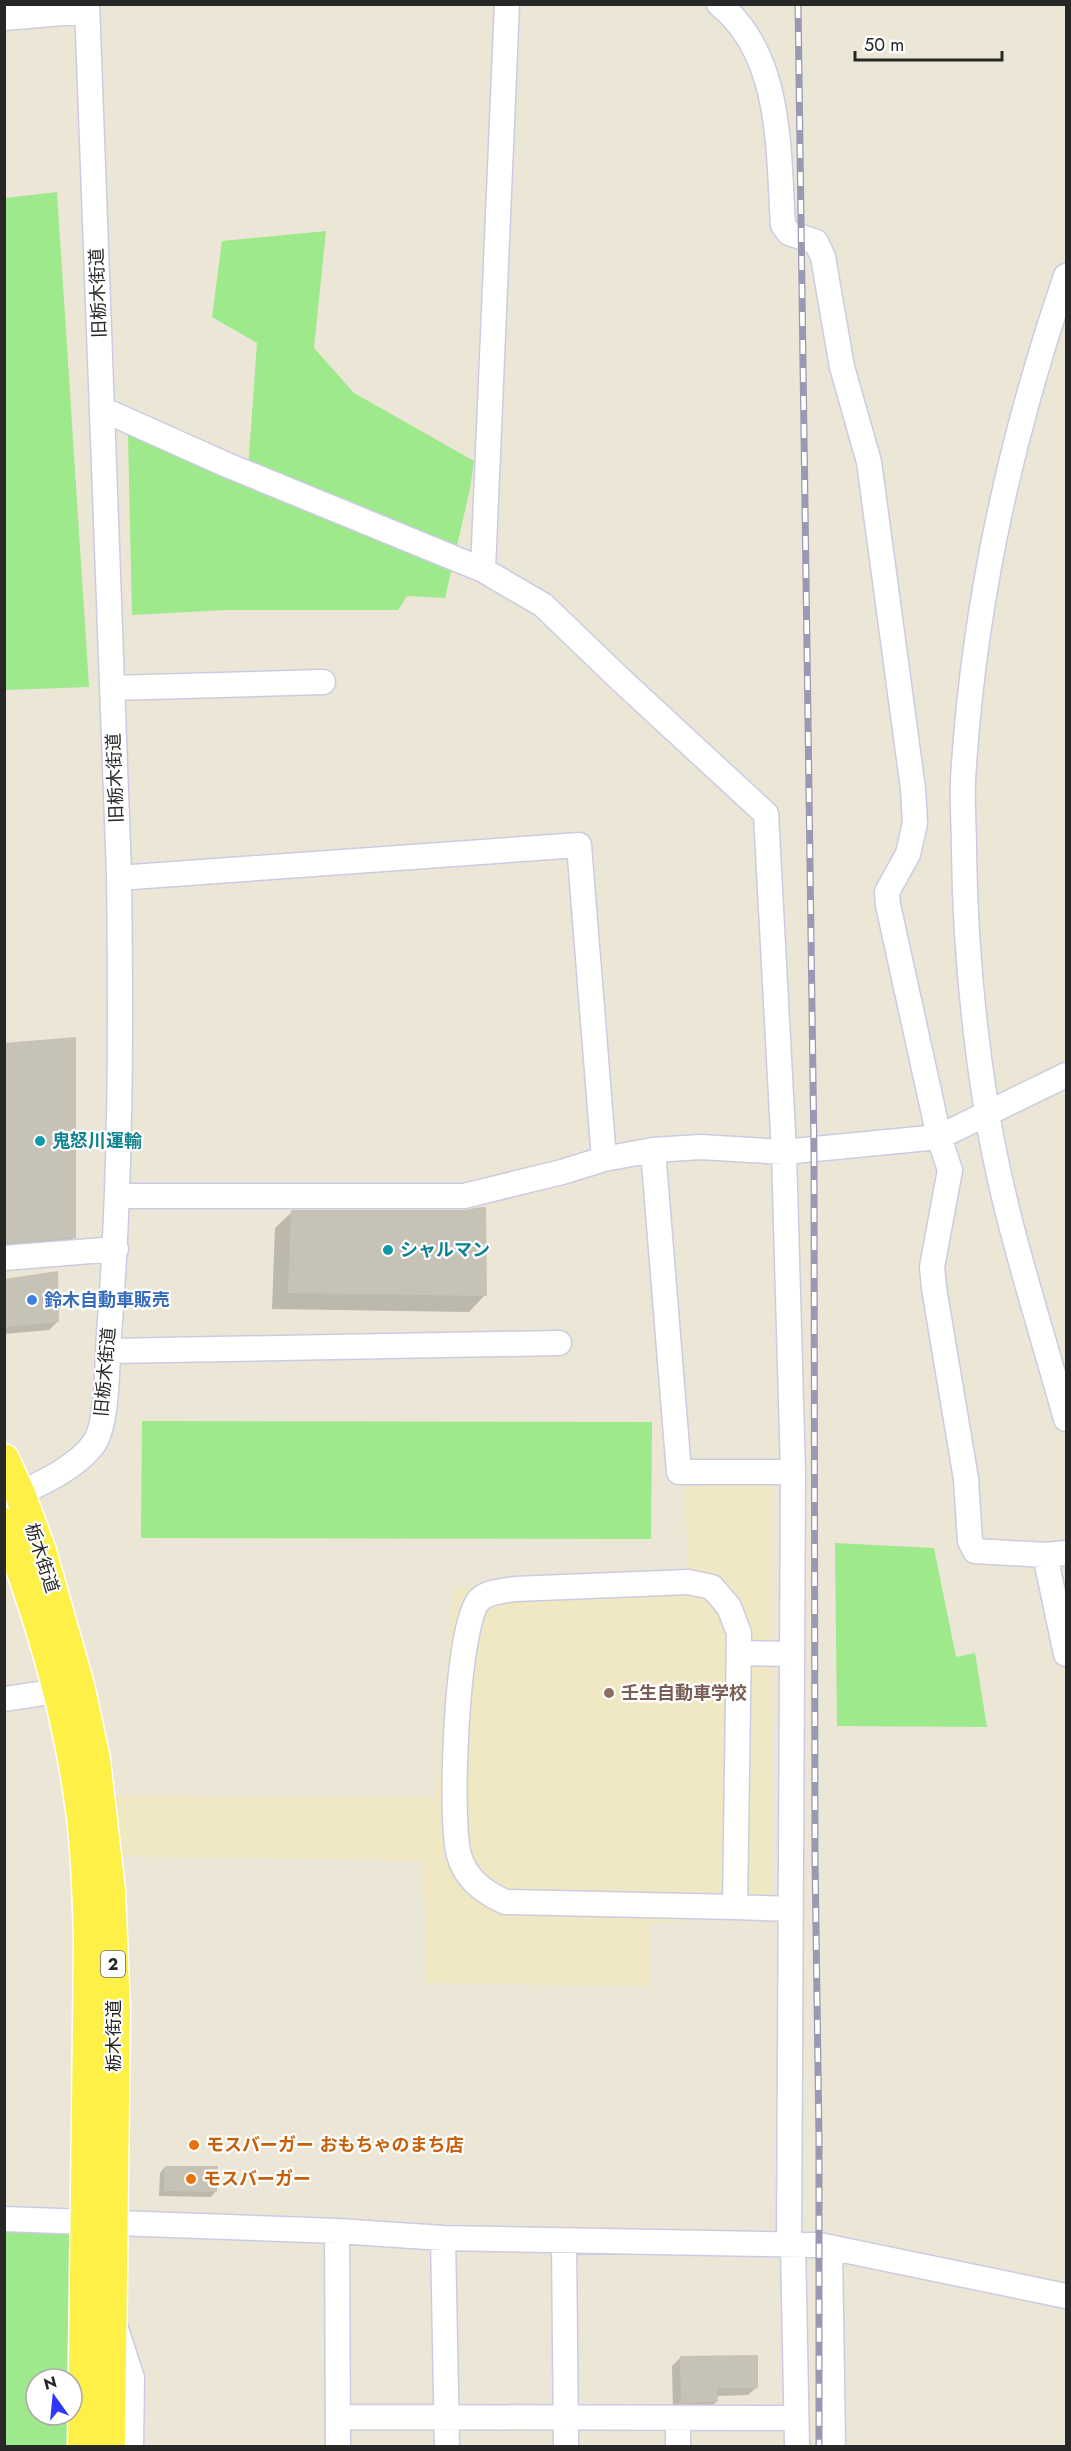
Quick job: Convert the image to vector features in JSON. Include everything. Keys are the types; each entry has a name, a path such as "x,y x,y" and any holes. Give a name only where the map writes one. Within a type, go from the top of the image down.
{"main road":[{"name":"2","path":"4,1459 12,1497"},
{"name":"栃木街道","path":"12,1497 61,1619 79,1685 95,1760 110,1890 115,2011 83,2446"},
{"name":"栃木街道","path":"4,1523 19,1562 58,1691 74,1766 87,1868 100,2223 112,2315 110,2446"}],"street":[{"path":"483,570 507,4"},
{"path":"719,4 754,45 770,91 777,141 783,225 789,234 816,242 823,257 842,367 869,462 909,749 915,823 908,854 887,892 888,905 939,1137 950,1170 932,1267 966,1479 970,1541 975,1551 1056,1554 1066,1654"},
{"path":"4,18 87,8"},
{"name":"旧栃木街道","path":"12,1497 72,1465 96,1440 104,1405 116,1249 120,994 118,874 87,8"},
{"path":"1066,276 1016,447 988,567 971,683 963,782 968,973 987,1115 1007,1209 1066,1419"},
{"path":"102,409 227,465 483,570 543,604 766,814 784,1152 793,1472 791,2244 797,2446"},
{"path":"112,688 323,682"},
{"path":"118,874 132,877 579,845 604,1159"},
{"path":"118,1196 464,1196 551,1175 604,1159 653,1150 701,1148 784,1152 939,1137 1066,1075"},
{"path":"653,1150 679,1472 793,1472"},
{"path":"4,1258 116,1249"},
{"path":"108,1351 559,1343"},
{"path":"735,1907 739,1633 729,1607 712,1587 688,1582 515,1589 492,1592 479,1600 470,1622 462,1667 455,1786 459,1855 468,1875 482,1892 505,1902 791,1909"},
{"path":"739,1653 792,1654"},
{"path":"4,1699 58,1691"},
{"path":"4,2219 337,2231 443,2238 791,2244 830,2247 1066,2296"},
{"path":"337,2231 338,2446"},
{"path":"443,2238 447,2446"},
{"path":"564,2241 566,2446"},
{"path":"830,2247 832,2446"},
{"path":"112,2315 132,2378 131,2446"},
{"path":"338,2417 796,2418"},
{"path":"678,2418 678,2446"}],"shaded area":[{"name":"壬生自動車学校","path":"772,1472 772,1910 650,1924 650,1986 426,1983 424,1860 117,1856 111,1796 436,1798 454,1589 688,1573 685,1488"}],"green space":[{"path":"57,192 89,687 5,690 5,198"},
{"path":"326,231 314,348 354,393 474,461 470,489 445,598 407,596 398,610 226,610 132,615 128,435 248,470 257,343 212,317 222,241"},
{"path":"142,1421 652,1422 651,1539 141,1538"},
{"path":"835,1543 934,1548 956,1657 975,1653 987,1727 837,1726"},
{"path":"4,2217 86,2223 78,2367 24,2367 24,2427 75,2427 74,2446 5,2446"}],"building":[{"name":"鬼怒川運輸","path":"76,1037 76,1238 4,1244 4,1043"},
{"name":"シャルマン","path":"486,1207 487,1296 288,1293 291,1210 464,1210"},
{"name":"鈴木自動車販売","path":"58,1271 59,1322 4,1327 4,1279"},
{"name":"モスバーガー","path":"165,2166 218,2166 217,2192 164,2191"},
{"path":"758,2355 758,2388 717,2388 718,2402 681,2403 680,2356"}],"railway":[{"path":"798,4 814,1151 819,2446"}],"place":[{"name":"鬼怒川運輸","path":"40,1141"},
{"name":"シャルマン","path":"388,1250"},
{"name":"鈴木自動車販売","path":"32,1300"},
{"name":"壬生自動車学校","path":"609,1693"},
{"name":"モスバーガー おもちゃのまち店","path":"194,2145"},
{"name":"モスバーガー","path":"191,2179"}]}
